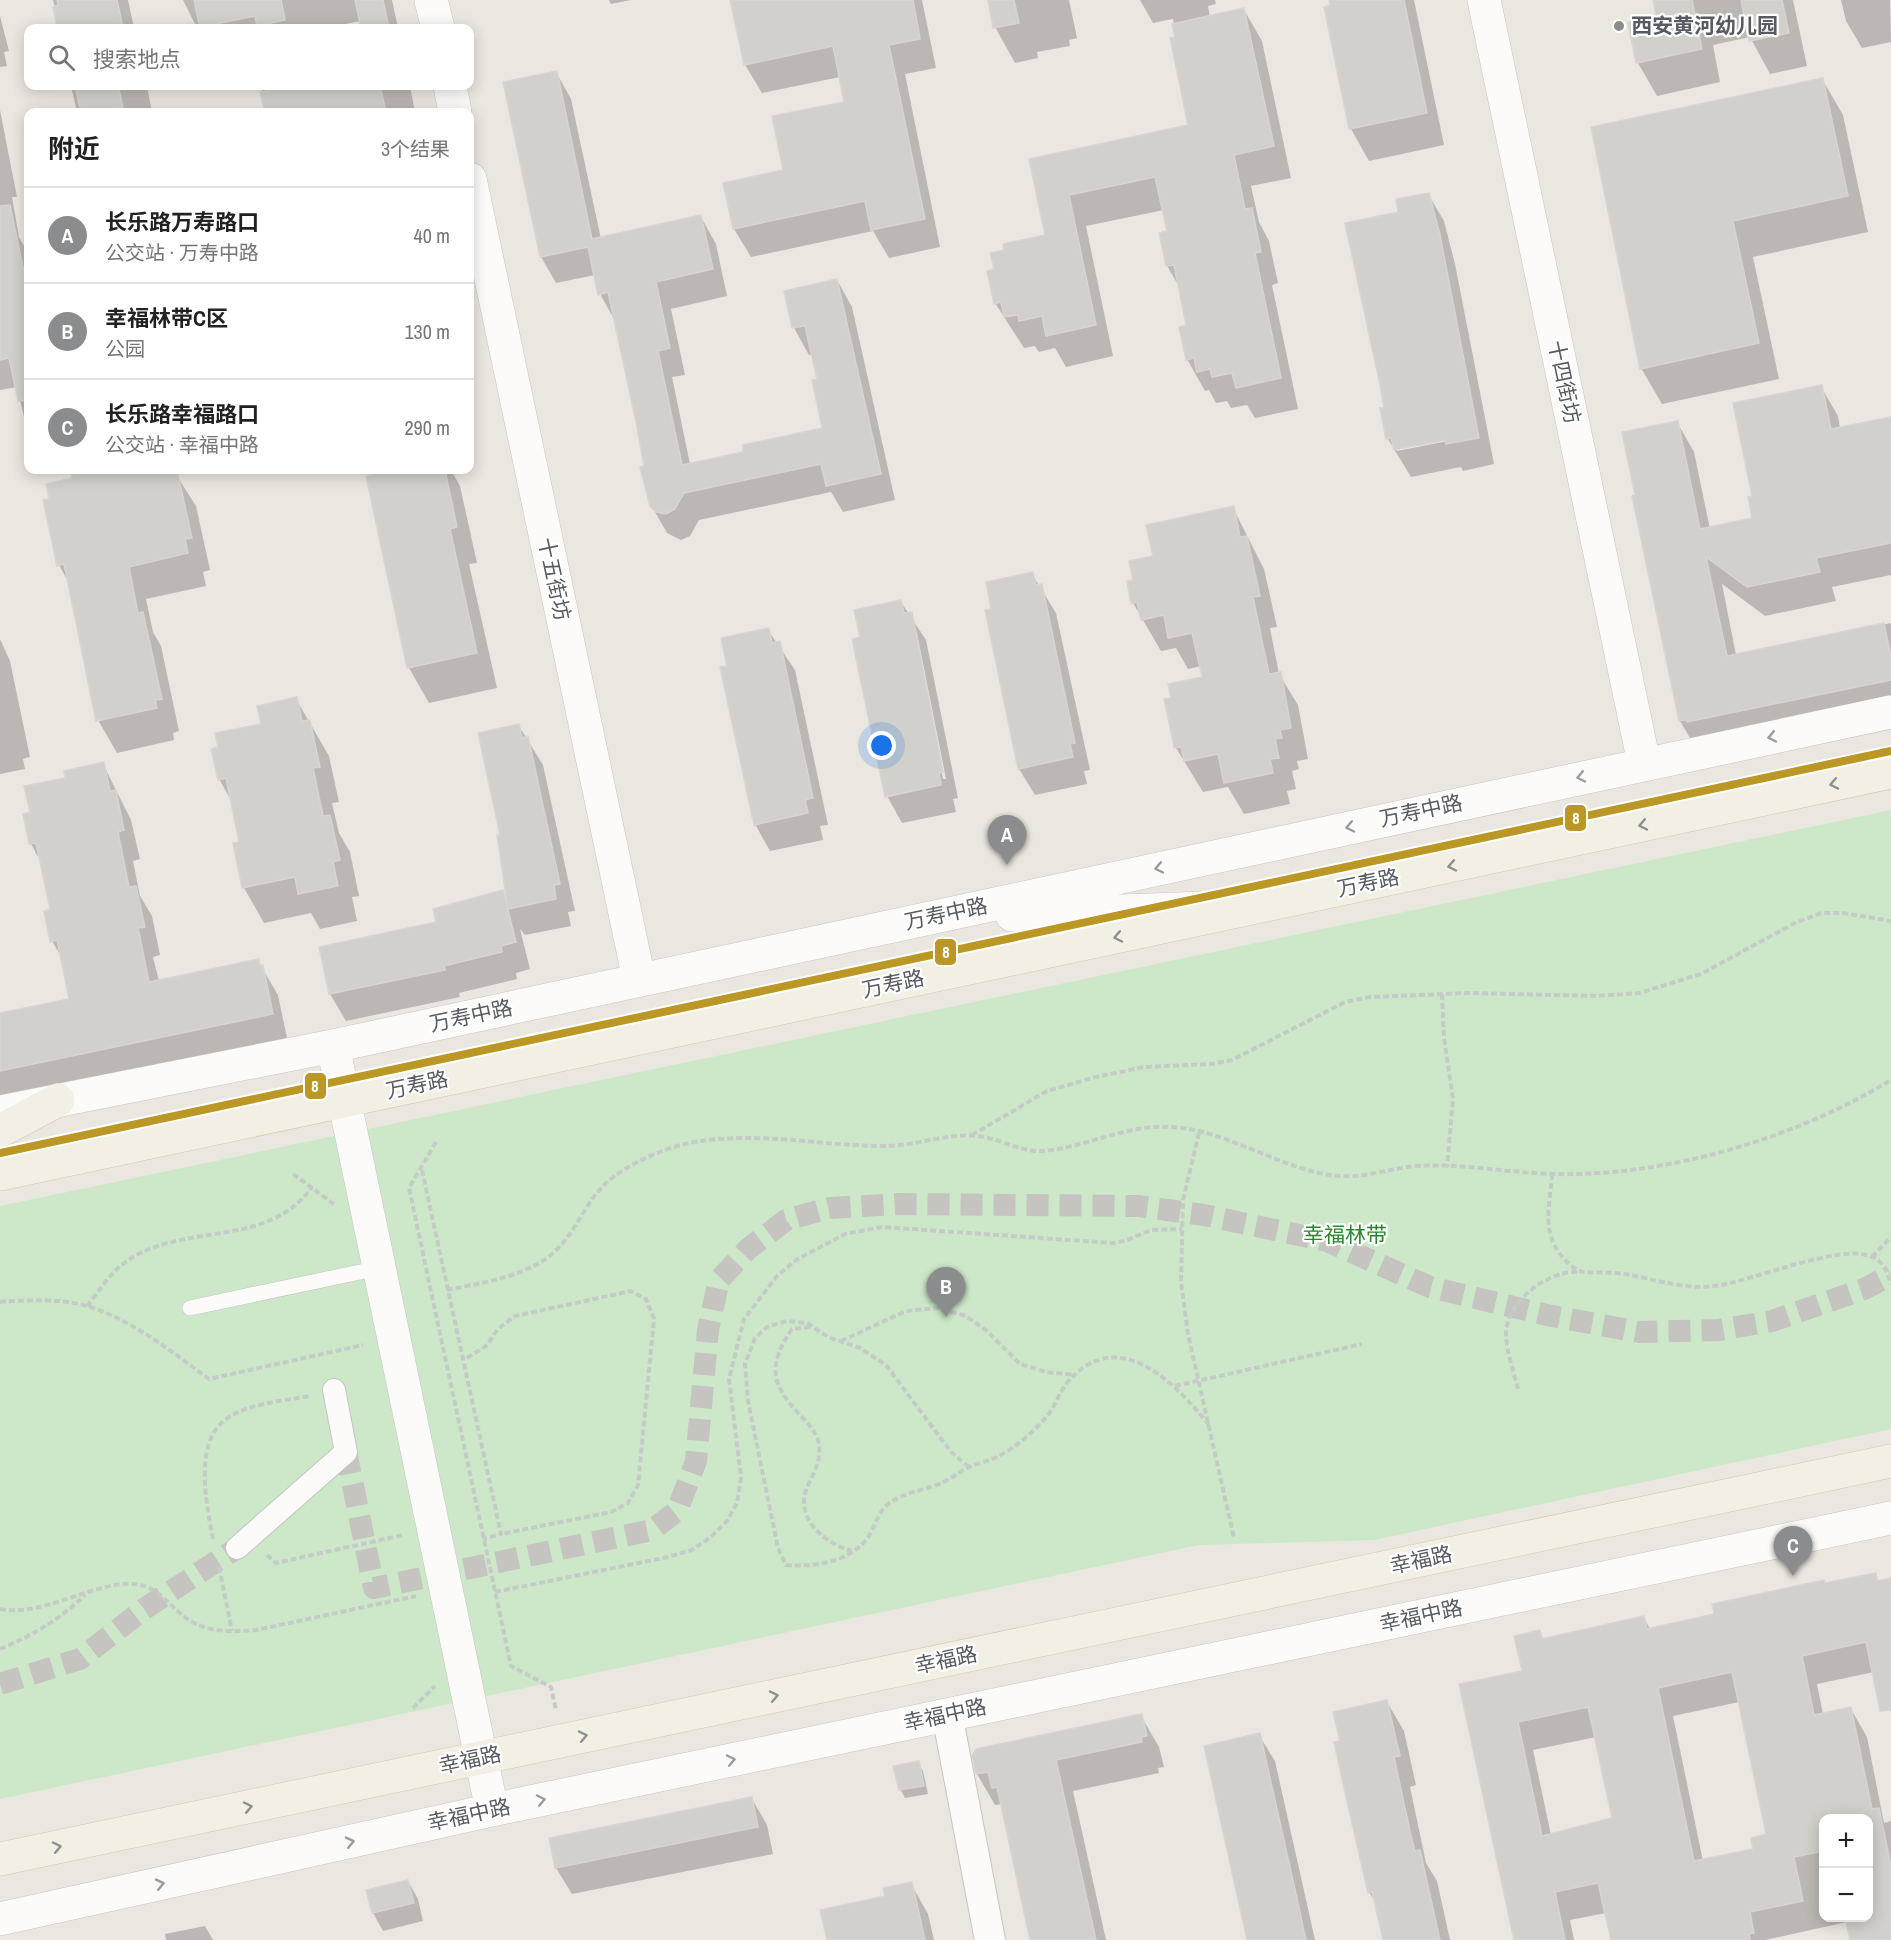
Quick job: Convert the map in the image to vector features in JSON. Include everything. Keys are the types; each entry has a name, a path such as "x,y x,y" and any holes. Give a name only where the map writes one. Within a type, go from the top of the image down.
{"main road":[{"path":"431,0 437,24"},
{"name":"十四街坊","path":"1484,0 1644,763"},
{"path":"451,90 454,108"},
{"name":"十五街坊","path":"474,198 639,980"},
{"name":"万寿中路","path":"0,1112 333,1046 1644,763 1891,712"},
{"name":"万寿路","path":"0,1174 1891,772"},
{"path":"924,918 1259,907"},
{"path":"333,1046 492,1810"},
{"path":"0,1131 58,1100"},
{"name":"幸福路","path":"0,1859 1891,1461"},
{"name":"幸福中路","path":"0,1919 492,1810 1891,1518"},
{"path":"0,1900 123,1893"}],"street":[{"path":"226,1548 346,1452 334,1390"},
{"path":"946,1714 990,1940"}],"lane":[{"path":"190,1308 380,1268"}],"path":[{"path":"972,1135 1047,1091 1095,1077 1144,1067 1211,1064 1232,1060 1345,1002 1370,997 1442,994 1596,996 1639,993 1701,974 1795,923 1821,914 1843,913 1891,921"},
{"path":"1442,994 1444,1038 1453,1100 1447,1167"},
{"path":"447,1290 518,1273 546,1259 566,1242 604,1184 636,1163 667,1149 698,1141 768,1136 888,1146 972,1135 996,1139 1020,1149 1041,1151 1141,1128 1174,1126 1250,1148 1309,1171 1341,1176 1416,1166 1552,1174 1629,1171 1713,1153 1754,1141 1829,1112 1891,1080"},
{"path":"1199,1133 1183,1200 1181,1282 1199,1381 1234,1538"},
{"path":"436,1142 422,1170 409,1188 511,1666 550,1687 562,1741"},
{"path":"422,1170 501,1534"},
{"path":"1552,1174 1548,1236 1556,1251 1570,1266 1582,1272"},
{"path":"87,1306 123,1264 133,1258 160,1246 269,1223 301,1202 312,1187"},
{"path":"495,1592 692,1550 727,1521 737,1503 741,1478 729,1379 744,1319 777,1276 796,1260 821,1245 845,1234 882,1227 1113,1243 1125,1241 1150,1230 1182,1229"},
{"path":"1872,1257 1891,1238"},
{"path":"1518,1389 1506,1333 1512,1311 1525,1295 1556,1275 1567,1271 1601,1271 1713,1287 1803,1262 1856,1254 1872,1257 1886,1267 1891,1284"},
{"path":"467,1358 486,1346 498,1329 515,1316 631,1291 646,1299 654,1319 638,1485 628,1503 611,1512 483,1539"},
{"path":"0,1302 56,1301 87,1306 140,1331 209,1379 363,1345"},
{"path":"840,1341 906,1311 937,1308 966,1316 987,1331 1020,1364 1046,1372 1075,1375"},
{"path":"969,1467 951,1452 886,1365 860,1348 840,1341 807,1323 787,1321 767,1327 755,1338 745,1365 748,1401 778,1548 786,1565 804,1566 836,1560 866,1541 885,1507 919,1489 940,1483 969,1467 998,1456 1027,1436 1048,1415 1065,1385 1099,1358 1119,1355 1174,1387 1184,1395 1209,1425"},
{"path":"811,1327 792,1329 782,1344 775,1366 777,1383 781,1395 813,1428 818,1441 820,1458 807,1488 804,1504 810,1521 827,1542 853,1551"},
{"path":"1174,1387 1362,1344"},
{"path":"226,1548 204,1474 214,1434 224,1420 241,1411 334,1390"},
{"path":"276,1563 404,1535"},
{"path":"218,1559 232,1632"},
{"path":"0,1609 36,1608 120,1584 141,1585 162,1596 183,1616 204,1628 232,1632 256,1630 417,1596"},
{"path":"0,1649 29,1637 60,1618 85,1594"}],"green space":[{"name":"幸福林带","path":"1891,810 1891,1429 1374,1540 1199,1545 0,1799 0,1206"}],"building":[{"path":"57,0 117,0 122,24 56,24 53,7 58,5"},
{"path":"194,0 281,0 285,20 257,24 255,16 215,24 199,24"},
{"path":"355,0 383,0 388,24 360,24"},
{"path":"730,0 913,0 920,39 889,45 925,219 871,230 865,201 733,229 723,183 783,170 772,116 844,102 833,46 744,65"},
{"path":"988,0 1014,0 1019,23 993,28"},
{"path":"1329,0 1404,0 1427,113 1349,129 1324,7 1330,5"},
{"path":"1653,0 1692,0 1702,49 1636,63 1628,22 1656,16"},
{"path":"1741,0 1782,0 1789,33 1749,41"},
{"path":"1244,8 1274,146 1234,155 1245,209 1252,208 1261,252 1255,253 1281,378 1236,388 1232,373 1212,377 1210,369 1197,372 1194,358 1186,360 1179,327 1186,325 1174,265 1166,266 1159,233 1167,231 1155,177 1069,195 1096,325 1046,336 1042,316 1019,321 1018,315 1004,317 1001,302 994,304 987,271 994,269 990,253 1004,250 1003,244 1045,235 1029,159 1188,125 1170,38 1175,37 1172,24"},
{"path":"557,71 592,239 701,215 713,269 656,282 670,348 658,351 682,465 743,452 743,445 822,428 812,380 817,379 805,326 792,328 784,291 837,279 881,474 826,486 821,464 684,493 675,509 666,514 656,512 650,506 640,467 644,466 636,422 608,292 598,295 588,247 540,257 503,82"},
{"path":"1823,78 1848,196 1733,221 1759,343 1640,369 1591,127"},
{"path":"76,90 119,90 123,107 115,108 80,108"},
{"path":"381,90 385,108 264,108 260,92"},
{"path":"1429,193 1440,235 1479,438 1446,444 1445,440 1394,450 1391,438 1386,439 1380,408 1384,408 1380,385 1345,223 1398,212 1396,199"},
{"path":"10,205 24,272 24,400 18,401 9,358 0,360 0,206"},
{"path":"1822,385 1831,429 1891,417 1891,543 1816,558 1820,572 1747,587 1706,557 1727,656 1884,623 1891,656 1891,680 1687,722 1686,720 1679,721 1632,496 1635,495 1622,432 1678,421 1700,529 1752,518 1748,497 1752,496 1733,403"},
{"path":"71,474 178,474 192,538 185,539 188,553 129,567 138,613 143,612 162,699 155,700 157,708 96,721 64,564 57,566 43,500 49,499 46,484 72,478"},
{"path":"446,474 457,527 450,529 477,653 407,668 366,476"},
{"path":"1234,506 1240,537 1247,536 1260,596 1253,597 1269,674 1281,672 1291,728 1280,730 1282,738 1275,739 1279,758 1270,759 1273,773 1224,783 1218,754 1184,761 1181,747 1174,748 1164,699 1171,698 1168,684 1202,677 1192,633 1168,638 1164,615 1141,620 1137,602 1131,604 1127,581 1133,580 1129,561 1153,556 1146,525"},
{"path":"1033,572 1036,585 1042,584 1075,743 1070,744 1073,757 1018,769 985,610 991,609 986,582"},
{"path":"901,600 904,613 912,612 943,772 939,773 941,785 885,797 852,639 860,637 854,610"},
{"path":"769,628 772,643 780,641 813,798 805,800 808,813 754,825 720,667 727,666 721,638"},
{"path":"297,697 302,721 310,720 320,767 313,768 323,816 330,815 340,860 333,862 338,886 298,894 295,877 242,888 233,843 239,842 226,778 218,780 211,749 218,747 215,733 261,724 257,706"},
{"path":"519,724 522,738 528,736 560,884 554,885 556,899 508,909 497,835 500,835 478,733"},
{"path":"104,762 110,791 116,790 124,830 118,832 129,887 136,886 145,927 138,928 149,982 259,959 260,965 263,965 273,1014 0,1071 0,1013 69,999 57,940 50,942 44,911 50,909 36,843 29,844 23,814 30,812 24,786 65,778 64,771"},
{"path":"503,890 516,942 501,946 502,952 444,966 445,970 329,994 319,947 436,922 433,909"},
{"path":"1876,1573 1877,1581 1891,1578 1891,1710 1880,1711 1866,1642 1802,1656 1814,1715 1851,1707 1872,1809 1879,1808 1891,1866 1891,1940 1850,1940 1846,1922 1873,1922 1873,1814 1819,1814 1819,1852 1794,1857 1803,1901 1750,1912 1754,1933 1749,1934 1750,1940 1611,1940 1598,1883 1555,1892 1565,1940 1514,1940 1459,1684 1522,1671 1514,1636 1540,1630 1542,1639 1644,1616 1647,1629 1714,1614 1712,1604 1824,1580 1825,1583","holes":["1732,1672 1766,1834 1751,1838 1753,1849 1694,1861 1658,1688","1588,1707 1612,1818 1542,1836 1518,1722"]},
{"path":"1387,1700 1400,1756 1394,1757 1411,1836 1415,1851 1420,1850 1440,1940 1383,1940 1372,1892 1368,1893 1346,1797 1334,1742 1340,1741 1333,1712"},
{"path":"1142,1714 1147,1736 1141,1737 1142,1742 1056,1760 1096,1940 1030,1940 997,1787 992,1788 988,1772 976,1774 972,1756 976,1749"},
{"path":"1260,1733 1306,1940 1247,1940 1204,1746"},
{"path":"919,1761 924,1786 899,1790 893,1766"},
{"path":"752,1797 758,1827 555,1868 549,1838"},
{"path":"408,1880 414,1903 372,1913 366,1890"},
{"path":"912,1882 925,1940 827,1940 820,1910 885,1896 883,1888"}],"tunnel":[{"path":"346,1452 374,1588 652,1530 677,1511 696,1461 708,1330 719,1280 748,1249 786,1220 829,1208 899,1204 1138,1206 1204,1215 1327,1241 1430,1287 1547,1315 1639,1332 1719,1330 1772,1321 1864,1289 1891,1275"},
{"path":"0,1684 80,1659 144,1609 237,1548"}],"transit line":[{"name":"8","path":"0,1153 1891,751"}],"place":[{"name":"西安黄河幼儿园","path":"1619,26"},
{"name":"长乐路万寿路口","path":"1007,865"},
{"name":"幸福林带C区","path":"946,1317"},
{"name":"长乐路幸福路口","path":"1793,1576"}]}
